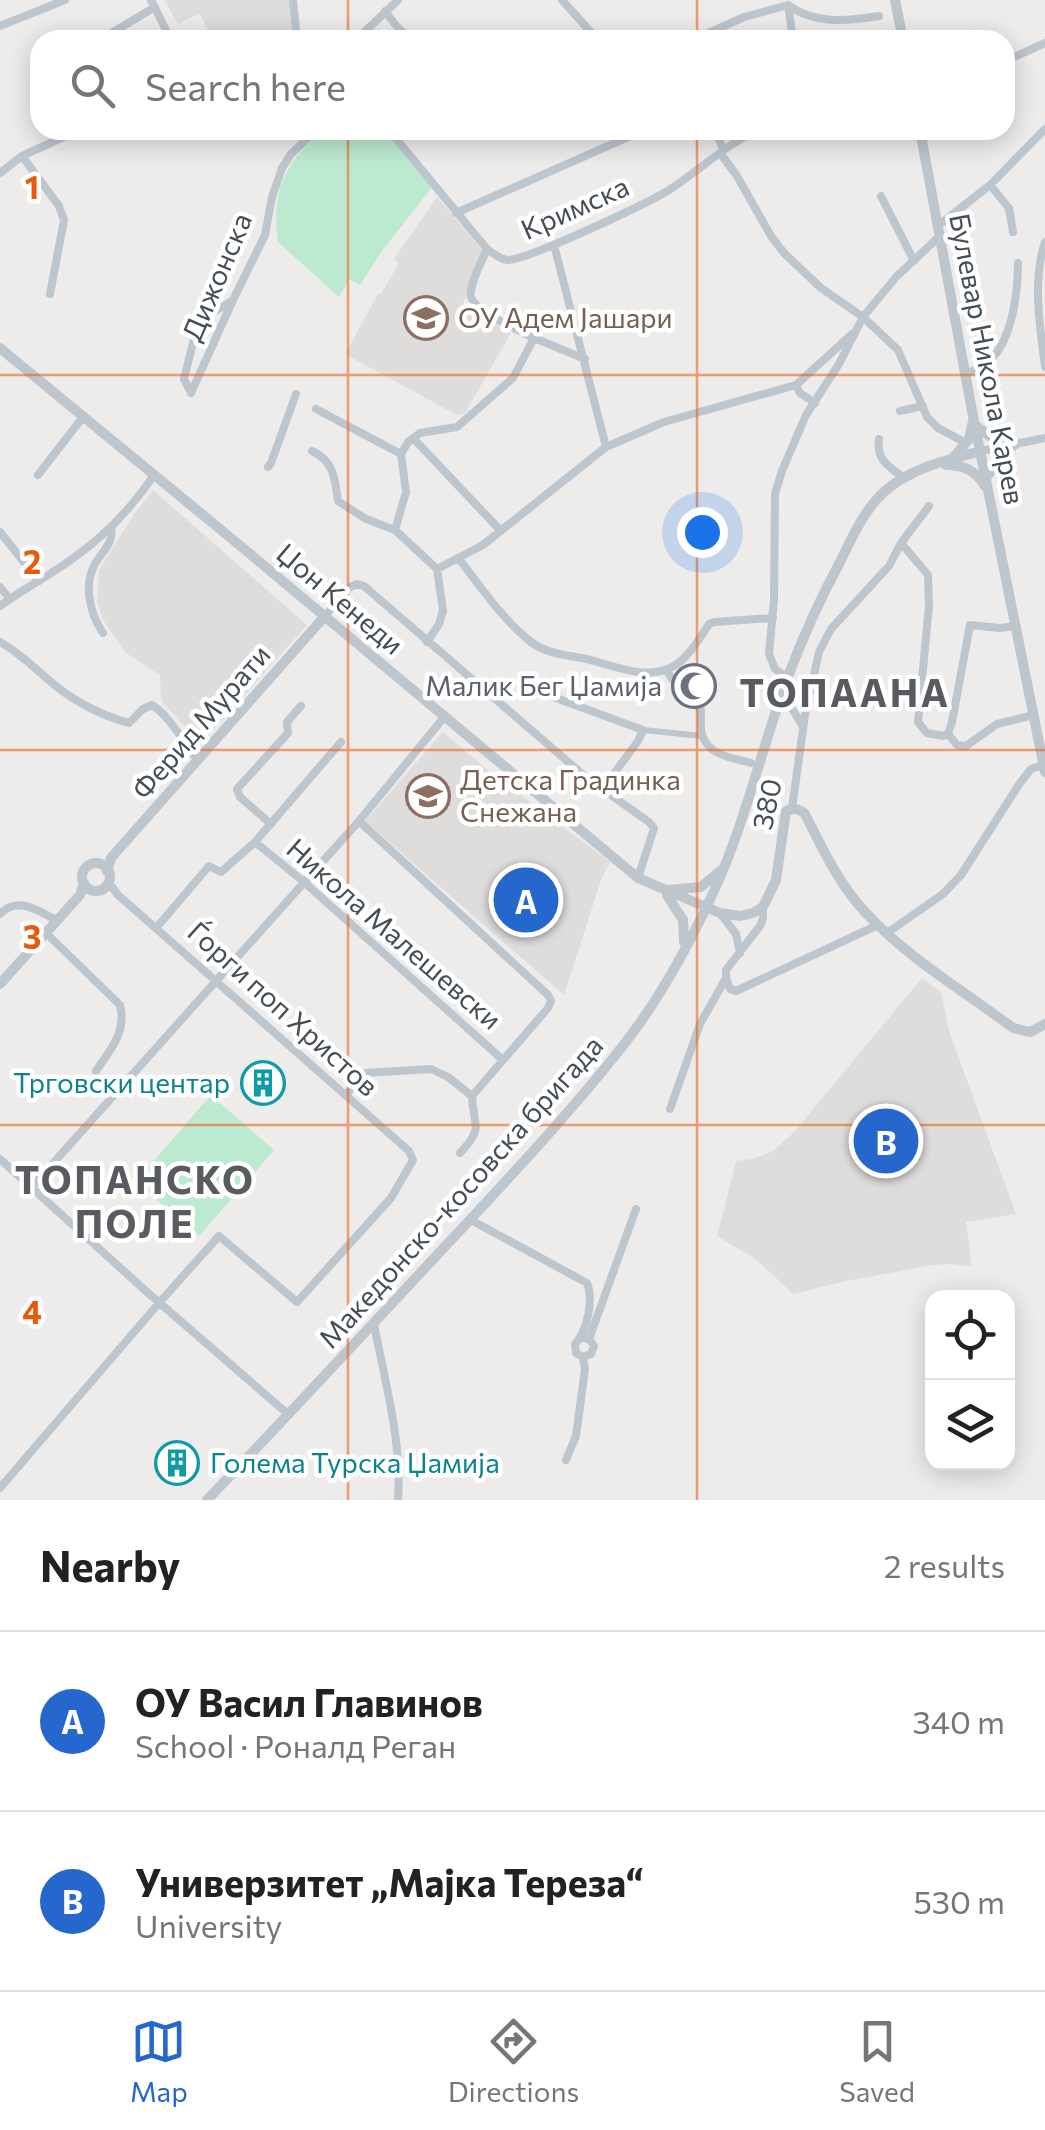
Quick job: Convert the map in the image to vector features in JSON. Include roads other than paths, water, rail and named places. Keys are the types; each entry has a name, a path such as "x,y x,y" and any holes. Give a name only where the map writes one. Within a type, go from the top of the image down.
{"street":[{"path":"0,26 65,0"},
{"path":"293,0 296,30"},
{"path":"366,30 398,0"},
{"path":"562,0 589,30"},
{"path":"895,0 901,30"},
{"path":"788,2 810,17 844,22 879,16"},
{"path":"714,30 788,2"},
{"path":"788,2 792,30"},
{"path":"115,30 153,4 166,30"},
{"path":"385,11 399,30"},
{"path":"1015,56 1045,43"},
{"path":"788,678 775,669 769,654 775,494 793,444 863,317 940,230 1045,129"},
{"path":"0,173 22,156 57,140"},
{"name":"Дижонска","path":"233,300 205,318 194,339 184,379 191,393 265,235 282,168 306,140"},
{"name":"Кримска","path":"397,140 487,249 510,260 554,245 666,192 742,140"},
{"path":"456,212 621,140"},
{"path":"718,140 784,254 898,350 927,417 938,428 966,443"},
{"name":"Булевар Никола Карев","path":"922,140 1044,769"},
{"path":"22,156 59,206 64,220 50,294"},
{"path":"990,185 1010,208 1013,232"},
{"path":"881,196 914,261"},
{"path":"1045,242 1037,300 1045,368"},
{"path":"554,245 606,447"},
{"path":"487,249 470,290 477,305 511,327 585,360"},
{"path":"965,374 989,362 1001,344 1016,302 1018,263"},
{"path":"437,569 501,530 606,447 664,422 796,385 856,332"},
{"path":"395,530 406,492 401,454 420,433 450,429 464,421 514,378 534,338"},
{"name":"Џон Кенеди","path":"0,348 638,878 706,908"},
{"path":"796,385 814,403"},
{"path":"268,467 296,394"},
{"path":"900,411 923,406"},
{"path":"316,409 401,454"},
{"path":"38,474 83,417"},
{"path":"953,459 966,443 974,420"},
{"path":"974,420 991,437 1014,445"},
{"path":"413,438 501,530"},
{"path":"981,451 1045,438"},
{"path":"878,440 878,456 904,478"},
{"path":"986,478 1014,445"},
{"path":"312,451 321,455 333,470 338,501 380,526 395,530 437,569 443,611 427,642"},
{"name":"Македонско-косовска бригада","path":"207,1500 471,1220 627,1041 706,908 726,862 788,678 856,530 884,492 904,478 981,451"},
{"path":"930,466 961,465 978,475 990,496"},
{"path":"0,606 74,559 111,528 130,510 154,475"},
{"name":"380","path":"762,907 778,868 784,817 792,808 802,727 820,652 831,628 889,566 929,506"},
{"path":"103,633 90,606 91,572 110,544 111,528"},
{"path":"0,532 39,581"},
{"path":"901,543 928,575 918,722 927,734 948,734"},
{"path":"459,559 531,642 543,649 634,673 666,670 683,660 714,622 773,618"},
{"path":"324,616 350,587 361,584 602,790 640,815 654,828 638,878"},
{"path":"0,586 10,599"},
{"name":"Ферид Мурати","path":"93,888 82,877 85,868 106,864 324,616"},
{"path":"948,734 970,624 1017,626"},
{"path":"0,642 58,688 112,719 129,724 152,705 168,718 197,760"},
{"path":"666,670 701,710 702,736 719,755 751,763"},
{"path":"783,692 802,727"},
{"path":"546,694 643,730 702,736"},
{"path":"271,824 240,797 238,789 288,733 288,722 301,706"},
{"path":"948,734 957,744 966,746 996,724 1034,715"},
{"path":"31,1188 359,821 445,716"},
{"path":"602,790 643,730"},
{"path":"157,927 209,866 221,872 256,842 341,742"},
{"path":"706,908 740,916 762,907 760,926 726,970 730,989 736,991 882,929 934,901 961,876 1031,769 1044,769"},
{"path":"792,808 805,814 830,863 864,912 882,929 1013,1028 1030,1032 1045,1024"},
{"name":"Никола Малешевски","path":"359,821 552,1001 472,1096"},
{"name":"Никола Малешевски","path":"256,842 503,1060"},
{"path":"663,890 701,887 726,862"},
{"path":"0,984 56,920 93,888 106,864"},
{"name":"Ѓорги поп Христов","path":"93,888 118,894 157,927 409,1151 413,1160 391,1198 297,1302 220,1236 159,1303"},
{"path":"663,890 683,920 683,951"},
{"path":"0,914 17,904 56,920"},
{"path":"720,913 736,934 740,953"},
{"path":"45,932 120,1006 124,1019 120,1034 96,1071"},
{"path":"670,1109 700,1024 726,978"},
{"path":"346,1095 365,1073 430,1070 448,1077 472,1096 476,1131 460,1153"},
{"path":"0,1159 289,1415"},
{"path":"583,1357 576,1353 574,1344 585,1339 636,1210"},
{"path":"471,1220 587,1283 591,1299 585,1339"},
{"path":"0,1488 159,1303"},
{"path":"374,1324 396,1436 398,1500"},
{"path":"583,1357 591,1354 594,1346 585,1339"},
{"path":"566,1460 576,1436 585,1369 583,1357"},
{"path":"207,1500 215,1500"}],"place":[{"name":"ОУ Адем Јашари","path":"426,318"},
{"name":"Малик Бег Џамија","path":"694,686"},
{"name":"Детска Градинка Снежана","path":"428,796"},
{"name":"ОУ Васил Главинов","path":"526,900"},
{"name":"Трговски центар","path":"263,1083"},
{"name":"Универзитет „Мајка Тереза“","path":"886,1141"},
{"name":"Голема Турска Џамија","path":"177,1463"}],"district":[{"name":"ТОПААНА","path":"845,694"},
{"name":"ТОПАНСКО ПОЛЕ","path":"135,1203"}]}
